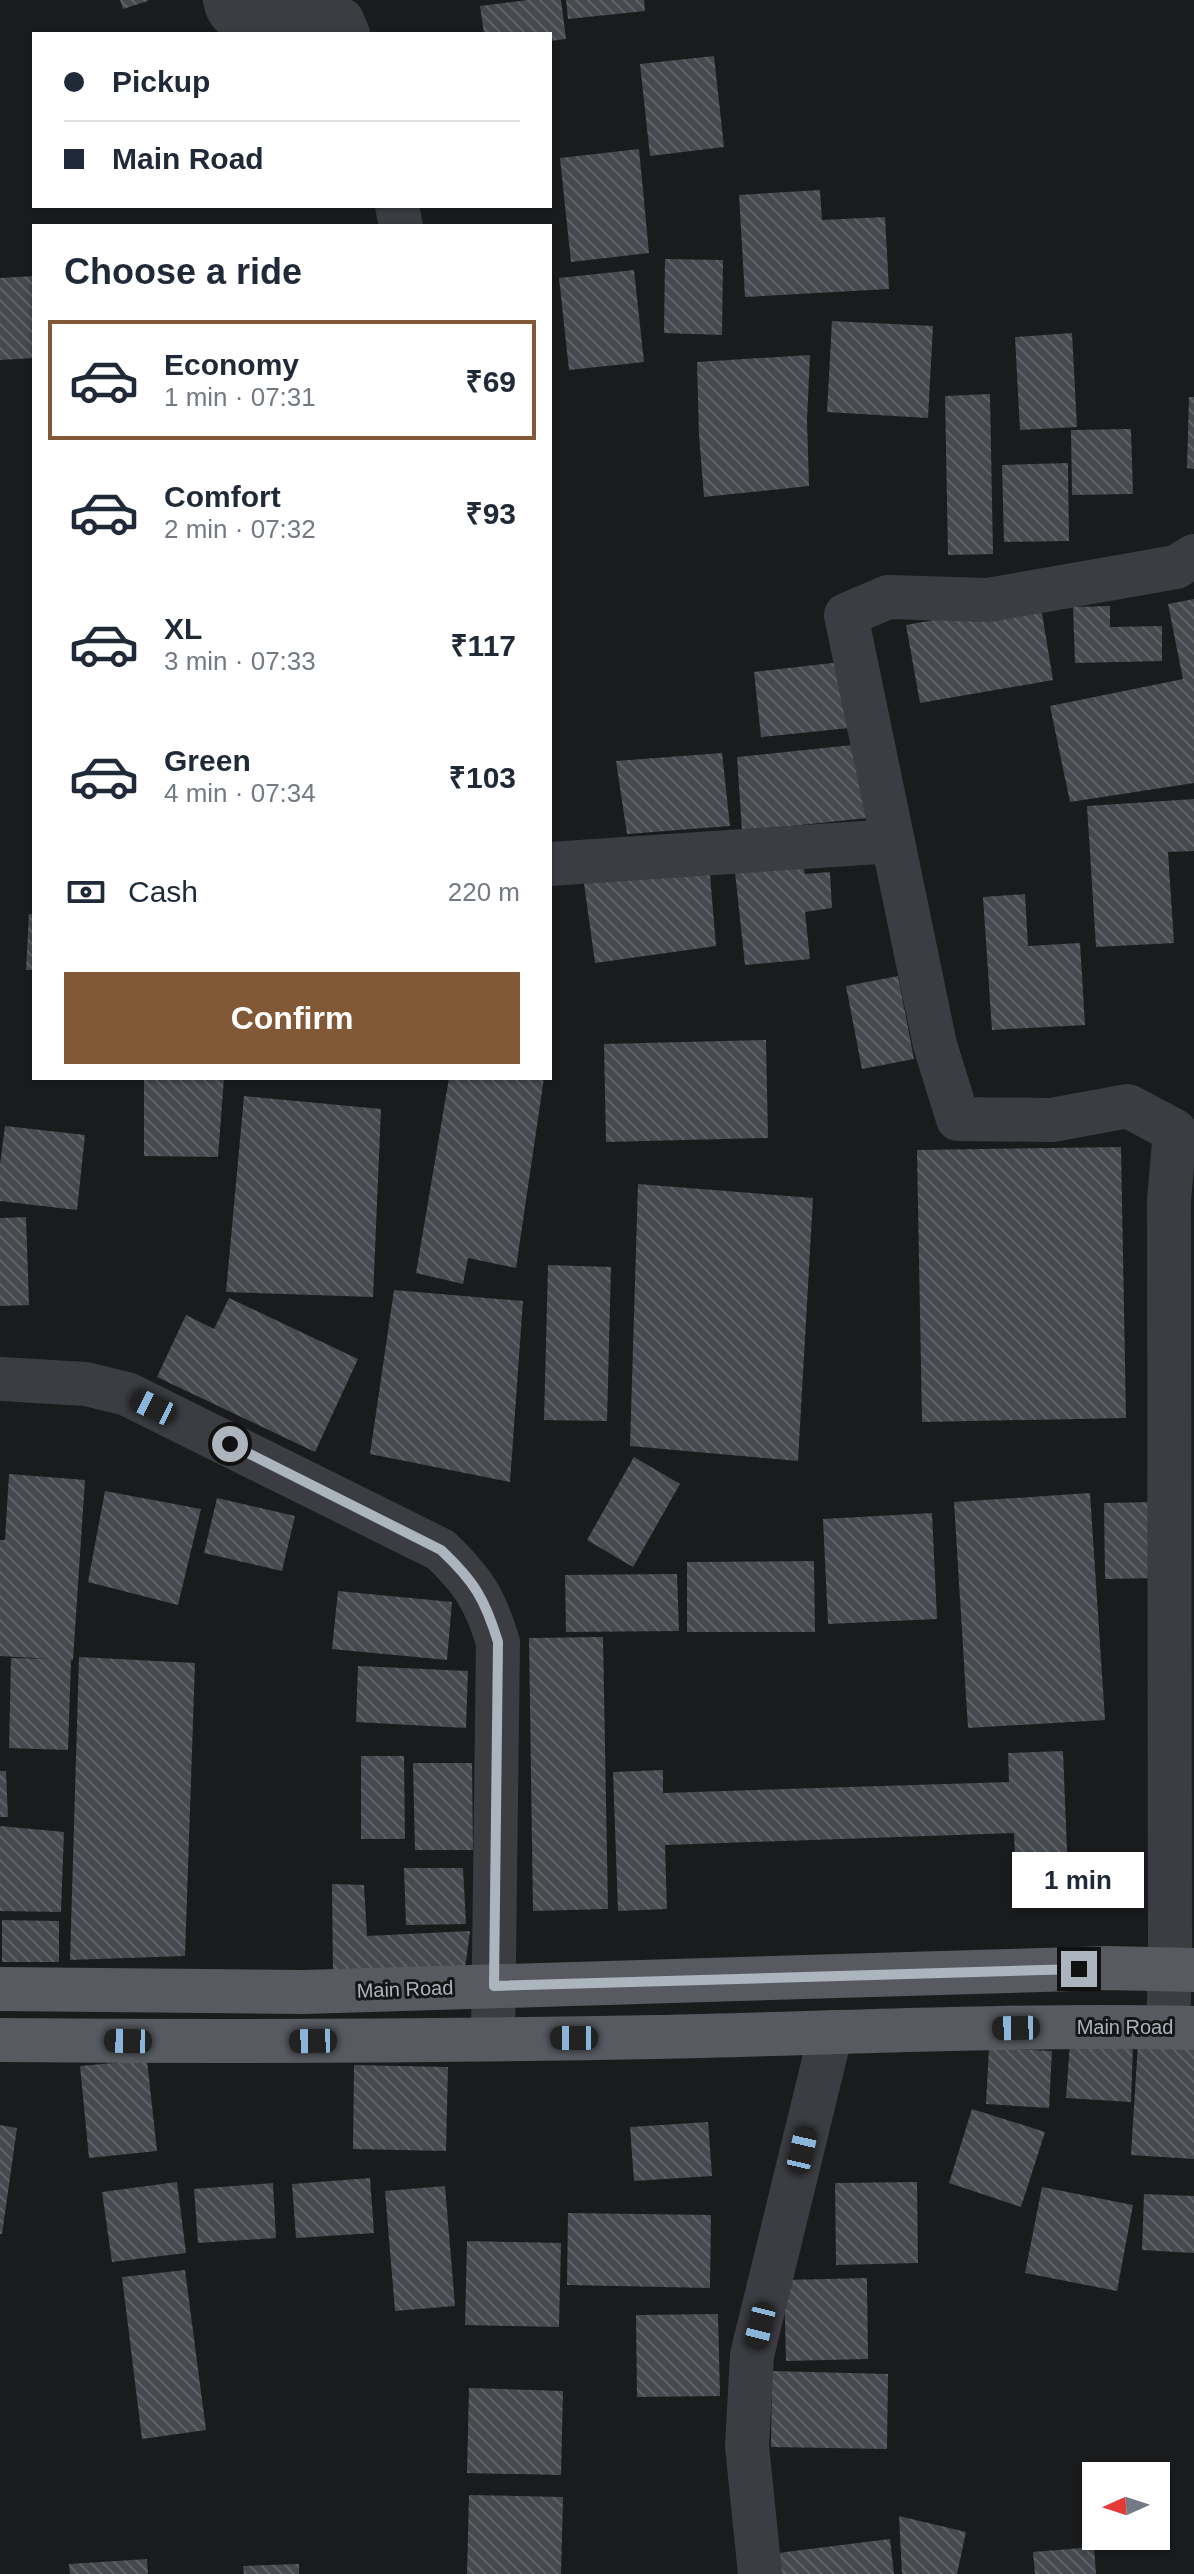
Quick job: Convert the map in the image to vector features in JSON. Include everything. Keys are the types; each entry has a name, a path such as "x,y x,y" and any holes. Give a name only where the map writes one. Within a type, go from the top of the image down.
{"main road":[{"name":"Main Road","path":"0,1989 304,1992 1109,1968 1182,1969"},
{"name":"Main Road","path":"0,2040 223,2042 1109,2026 1181,2028"}],"street":[{"path":"225,0 227,10 236,19 248,21 295,12 342,20 347,32"},
{"path":"1181,2028 1169,1200 1175,1131 1128,1106 1052,1120 958,1119 935,1045 846,615 888,597 988,600 1176,567 1194,556"},
{"path":"552,864 893,841"},
{"path":"0,1379 86,1384 127,1394 441,1550 468,1576 487,1609 498,1642 493,2038"},
{"path":"760,2574 747,2446 752,2355 831,2032"}],"building":[{"path":"120,0 148,0 148,1 123,9"},
{"path":"527,0 561,0 566,39 552,41 552,32 484,32 480,6"},
{"path":"566,0 644,0 645,11 568,19"},
{"path":"714,56 724,147 650,156 640,64"},
{"path":"639,149 649,253 571,262 560,158"},
{"path":"820,190 822,220 885,217 889,289 745,297 739,195"},
{"path":"665,259 723,260 722,335 664,333"},
{"path":"634,270 644,362 569,370 559,278"},
{"path":"32,276 32,358 0,360 0,278"},
{"path":"832,321 933,326 928,418 827,412"},
{"path":"1072,333 1077,427 1020,430 1015,337"},
{"path":"810,355 807,420 809,486 704,497 697,362"},
{"path":"990,394 993,554 948,555 945,396"},
{"path":"1189,397 1194,397 1194,469 1187,468"},
{"path":"1131,429 1133,494 1072,495 1071,430"},
{"path":"1068,463 1069,541 1004,542 1002,465"},
{"path":"1194,599 1194,783 1070,802 1050,706 1183,679 1168,604"},
{"path":"1040,601 1053,680 920,703 906,625"},
{"path":"1110,606 1110,627 1162,626 1162,661 1075,663 1073,607"},
{"path":"841,662 849,728 761,737 754,672"},
{"path":"862,744 877,817 742,831 737,757"},
{"path":"722,753 730,826 627,834 616,761"},
{"path":"1194,799 1194,851 1168,852 1174,943 1096,947 1087,806"},
{"path":"801,856 805,874 830,872 832,908 805,912 810,959 745,965 734,863"},
{"path":"709,863 716,946 595,963 583,876"},
{"path":"1025,894 1028,946 1080,943 1085,1025 992,1030 983,897"},
{"path":"29,914 32,914 32,970 26,970"},
{"path":"898,976 914,1059 862,1069 846,986"},
{"path":"766,1040 768,1138 606,1142 604,1044"},
{"path":"144,1080 224,1080 218,1157 144,1156"},
{"path":"449,1080 544,1080 516,1268 468,1258 463,1284 416,1273"},
{"path":"244,1096 381,1109 373,1297 226,1292"},
{"path":"5,1126 85,1135 77,1210 0,1201"},
{"path":"1121,1147 1126,1418 922,1422 917,1150"},
{"path":"638,1184 813,1198 798,1461 630,1446"},
{"path":"26,1217 29,1305 0,1306 0,1218"},
{"path":"548,1265 611,1267 607,1421 544,1420"},
{"path":"394,1290 523,1301 510,1482 370,1454"},
{"path":"229,1298 358,1359 315,1452 157,1377 186,1315 214,1329"},
{"path":"634,1457 680,1484 633,1567 587,1540"},
{"path":"9,1474 85,1480 71,1660 68,1750 9,1748 11,1658 50,1659 0,1656 0,1540 5,1540"},
{"path":"105,1491 201,1509 178,1605 88,1582"},
{"path":"1090,1493 1105,1720 968,1728 954,1502"},
{"path":"217,1498 295,1516 282,1571 204,1553"},
{"path":"1154,1502 1155,1578 1105,1579 1104,1503"},
{"path":"932,1513 937,1619 828,1624 823,1519"},
{"path":"814,1561 815,1632 687,1632 687,1562"},
{"path":"677,1574 679,1631 566,1632 565,1575"},
{"path":"338,1591 452,1602 447,1660 332,1649"},
{"path":"603,1637 608,1909 533,1911 529,1638"},
{"path":"79,1657 195,1663 185,1956 70,1960"},
{"path":"358,1666 468,1671 466,1728 356,1722"},
{"path":"1063,1751 1069,1900 1017,1902 1014,1833 665,1845 667,1909 618,1911 613,1772 663,1770 663,1793 1009,1782 1008,1753"},
{"path":"361,1756 404,1756 405,1839 361,1839"},
{"path":"413,1763 472,1763 473,1850 415,1850"},
{"path":"0,1771 6,1771 8,1817 0,1817"},
{"path":"0,1826 64,1832 61,1912 0,1911"},
{"path":"404,1868 463,1868 466,1924 406,1925"},
{"path":"332,1884 364,1885 367,1936 470,1931 464,1976 333,1974"},
{"path":"2,1920 59,1921 59,1962 2,1962"},
{"path":"1070,2042 1133,2045 1131,2102 1066,2098"},
{"path":"1138,2043 1194,2046 1194,2159 1131,2155"},
{"path":"989,2048 1052,2051 1049,2108 986,2104"},
{"path":"147,2060 157,2151 89,2158 80,2066"},
{"path":"354,2065 448,2067 446,2151 353,2149"},
{"path":"972,2109 1045,2132 1021,2207 949,2183"},
{"path":"708,2122 712,2176 634,2181 630,2127"},
{"path":"0,2125 17,2128 2,2234 0,2234"},
{"path":"370,2178 374,2233 296,2238 292,2184"},
{"path":"177,2182 186,2253 112,2262 102,2192"},
{"path":"917,2182 918,2263 836,2265 835,2183"},
{"path":"273,2183 276,2238 198,2243 194,2189"},
{"path":"445,2186 455,2306 395,2311 385,2191"},
{"path":"1042,2187 1133,2205 1117,2291 1025,2273"},
{"path":"1144,2194 1194,2196 1194,2253 1142,2250"},
{"path":"568,2213 711,2215 710,2288 567,2285"},
{"path":"467,2241 561,2243 559,2327 465,2325"},
{"path":"185,2270 206,2430 142,2439 122,2277"},
{"path":"867,2278 868,2359 786,2361 784,2280"},
{"path":"718,2314 720,2396 637,2397 636,2315"},
{"path":"772,2371 888,2374 887,2449 771,2447"},
{"path":"469,2388 563,2391 561,2475 467,2473"},
{"path":"469,2495 563,2497 561,2574 467,2574"},
{"path":"899,2516 966,2532 957,2574 902,2574"},
{"path":"890,2539 894,2574 772,2574 770,2554"},
{"path":"1082,2548 1094,2550 1096,2574 1035,2574 1033,2552"},
{"path":"147,2559 148,2574 70,2574 69,2564"},
{"path":"299,2564 299,2574 244,2574 243,2566"}],"route":[{"path":"230,1444 441,1550 468,1576 487,1609 498,1642 494,1986 1079,1969"}]}
